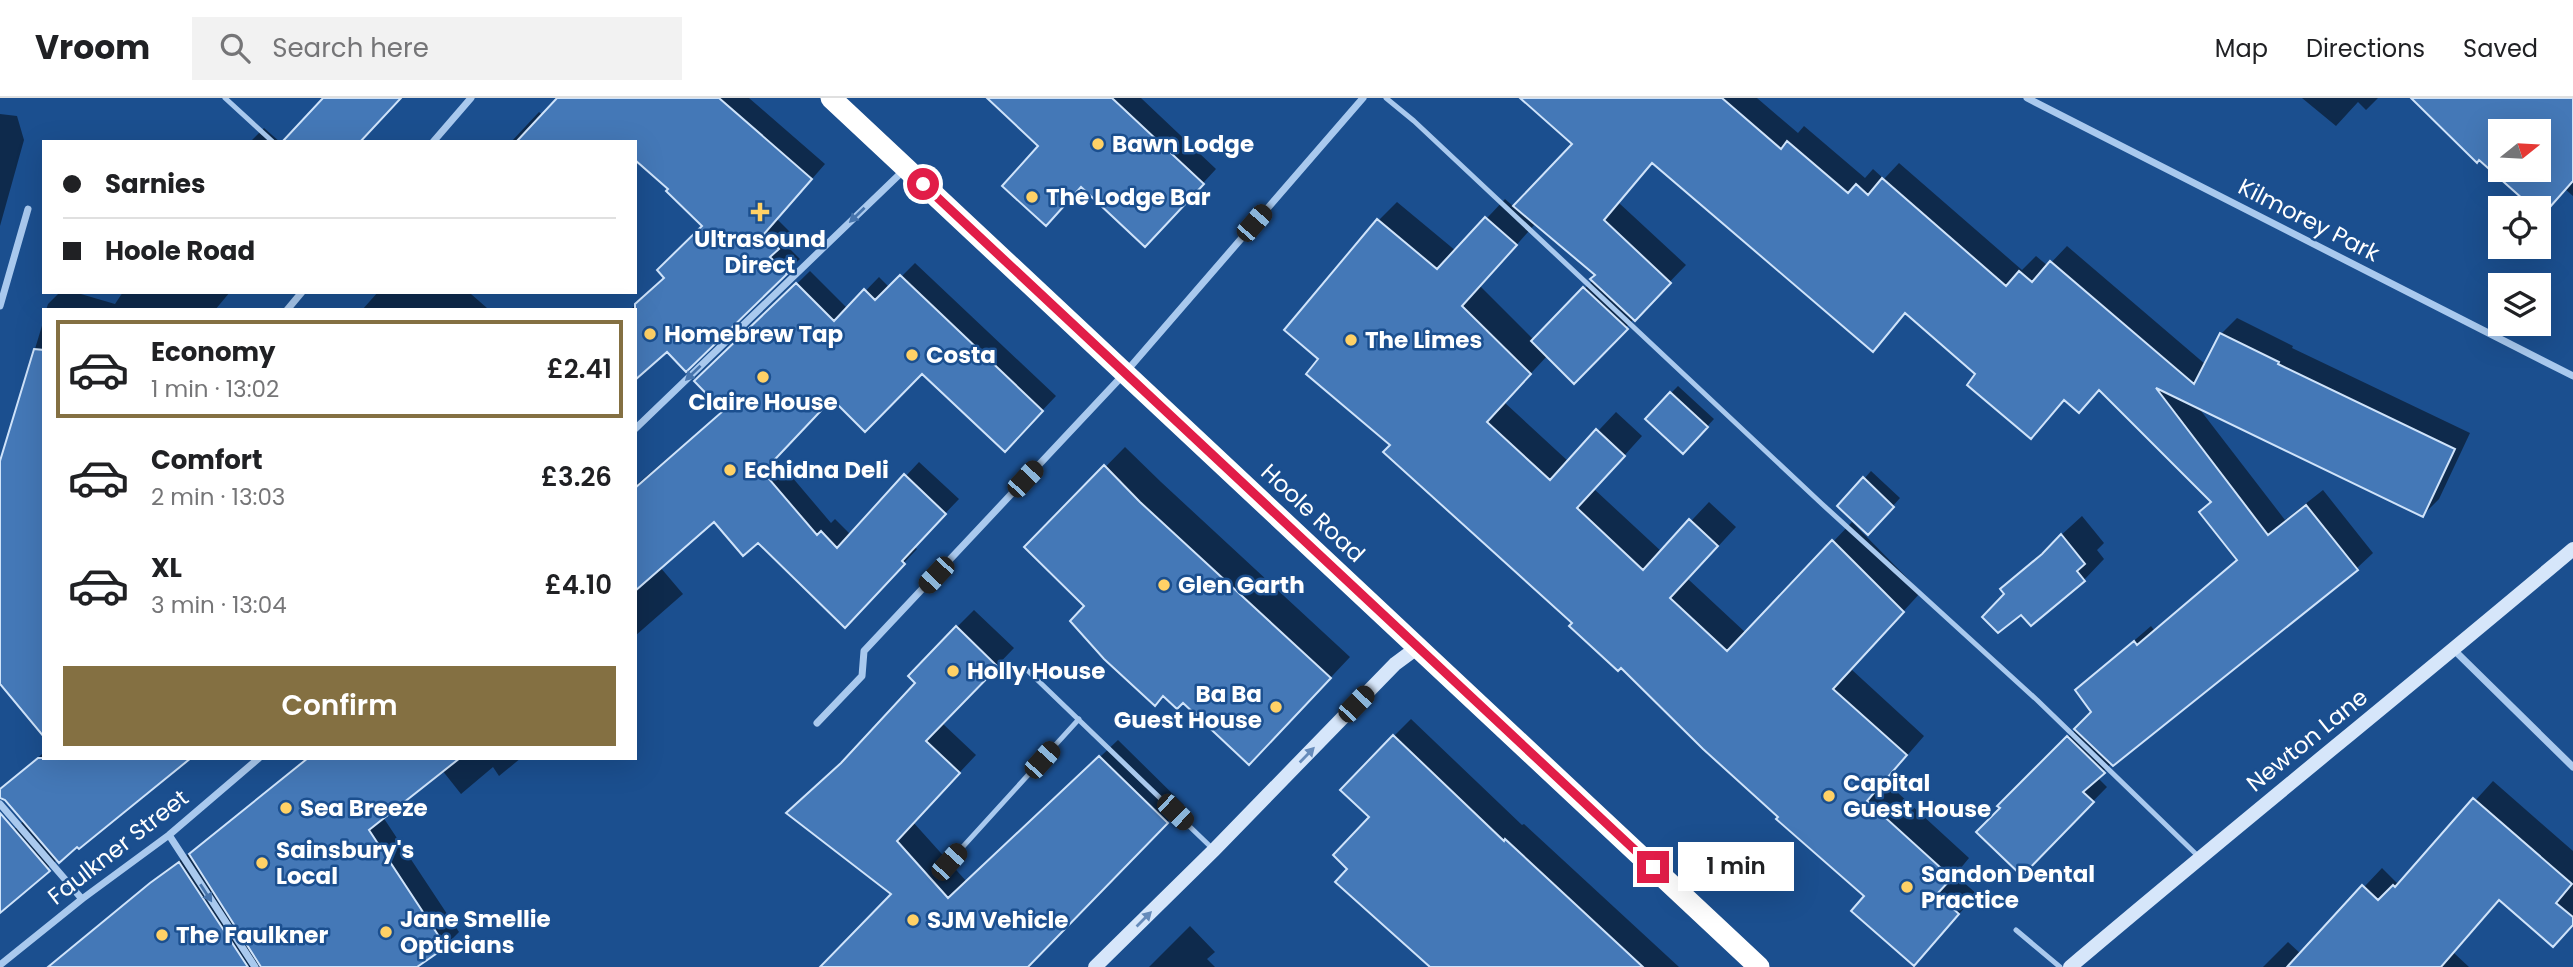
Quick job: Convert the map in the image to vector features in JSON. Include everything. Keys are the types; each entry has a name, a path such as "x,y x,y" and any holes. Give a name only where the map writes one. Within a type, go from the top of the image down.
{"highway":[{"name":"Hoole Road","path":"831,98 1759,967"}],"street":[{"path":"435,140 471,98"},
{"path":"817,723 863,676 864,651 1125,373 1363,98"},
{"name":"Kilmorey Park","path":"2027,98 2573,376"},
{"path":"637,427 906,168"},
{"path":"0,306 28,209"},
{"path":"289,308 300,294"},
{"name":"Newton Lane","path":"2070,967 2199,857 2454,650 2573,549"},
{"path":"1095,967 1214,850 1395,664 1418,647"},
{"path":"2454,650 2573,768"},
{"name":"Faulkner Street","path":"0,965 82,899 169,835 257,760"},
{"path":"0,803 82,899"},
{"path":"169,835 255,967"}],"lane":[{"path":"225,98 272,140"},
{"path":"1386,98 1414,121 1801,485 2037,700 2199,857"},
{"path":"1026,669 1214,850"},
{"path":"949,862 1079,719"},
{"path":"2016,930 2060,967"}],"building":[{"path":"323,98 401,98 362,140 284,140"},
{"path":"557,98 719,98 812,179 764,234 779,249 770,257 787,274 686,372 667,352 637,378 635,304 664,278 657,270 702,226 666,191 668,189 637,162 637,140 518,140"},
{"name":"Bawn Lodge","path":"987,98 1112,98 1204,184 1145,247 1081,187 1046,226 1002,186 1038,146"},
{"path":"1520,98 1722,98 1781,149 1787,141 1848,193 1856,184 1868,195 1882,178 2006,286 2019,271 2032,282 2050,261 2194,384 2220,333 2279,362 2278,364 2455,449 2423,517 2156,388 2268,535 2306,505 2358,570 2113,766 2074,729 2091,712 2075,690 2134,641 2137,645 2237,560 2199,512 2211,502 2099,390 2079,413 2064,400 2031,439 1967,385 1975,374 1905,313 1873,352 1652,163 1604,220 1671,283 1635,321 1590,279 1595,275 1513,206 1572,144"},
{"path":"2411,98 2573,98 2573,181 2551,206 2551,196 2520,196 2504,182 2552,182 2552,119 2488,119 2488,168 2479,160 2477,163"},
{"path":"1485,217 1517,245 1462,306 1531,374 1487,422 1550,480 1596,429 1625,456 1577,508 1643,570 1689,519 1718,546 1670,598 1727,651 1832,540 1904,612 1833,689 1907,755 1867,801 1952,878 1937,894 1959,914 1914,966 1851,911 1864,896 1776,819 1778,817 1703,749 1621,668 1618,671 1569,626 1572,623 1383,452 1390,445 1306,374 1318,359 1284,330 1377,219 1437,269"},
{"path":"900,275 1043,411 1005,452 922,374 865,432 832,399 763,472 817,535 821,531 837,548 904,474 946,514 902,561 905,564 845,628 758,543 743,556 714,522 637,589 637,486 723,411 694,381 796,283 834,321 864,289 875,300"},
{"path":"1583,287 1628,329 1574,384 1531,341"},
{"path":"34,349 42,350 42,735 0,684 0,461"},
{"path":"1670,392 1708,427 1683,454 1645,419"},
{"path":"1104,465 1140,502 1331,678 1249,765 1183,703 1177,709 1163,696 1155,706 1104,659 1070,621 1084,606 1024,547"},
{"path":"1863,477 1894,507 1868,535 1837,506"},
{"path":"2061,534 2085,564 2077,571 2085,581 2031,626 2021,615 1998,633 1982,617 2004,594 2000,589 2042,554"},
{"path":"956,626 998,667 926,741 960,773 897,841 948,898 1099,756 1168,823 1028,967 820,967 891,894 786,813 841,763 915,683 908,676"},
{"path":"1393,735 1504,841 1505,839 1643,967 1430,967 1335,882 1347,869 1333,855 1369,817 1340,790"},
{"path":"2067,736 2105,773 2083,792 2094,802 2022,876 1976,832 2000,808 1997,806"},
{"path":"38,758 189,760 59,863 5,800 0,798 0,789"},
{"path":"306,760 457,760 369,830 446,947 417,967 261,967 189,854"},
{"path":"2473,798 2572,884 2556,903 2573,917 2573,925 2553,947 2499,900 2441,967 2287,967 2362,885 2378,900 2393,885 2395,887"},
{"path":"0,813 50,871 0,913"},
{"path":"179,862 248,967 48,967 150,883"}],"place":[{"name":"Bawn Lodge","path":"1098,144"},
{"name":"The Lodge Bar","path":"1032,197"},
{"name":"Ultrasound Direct","path":"760,212"},
{"name":"Homebrew Tap","path":"650,334"},
{"name":"The Limes","path":"1351,340"},
{"name":"Costa","path":"912,355"},
{"name":"Claire House","path":"763,377"},
{"name":"Echidna Deli","path":"730,470"},
{"name":"Glen Garth","path":"1164,585"},
{"name":"Holly House","path":"953,671"},
{"name":"Ba Ba Guest House","path":"1276,707"},
{"name":"Capital Guest House","path":"1829,796"},
{"name":"Sea Breeze","path":"286,808"},
{"name":"Sainsbury's Local","path":"262,863"},
{"name":"Sandon Dental Practice","path":"1907,887"},
{"name":"SJM Vehicle","path":"913,920"},
{"name":"Jane Smellie Opticians","path":"386,932"},
{"name":"The Faulkner","path":"162,935"}],"route":[{"path":"923,184 1653,867"}]}
